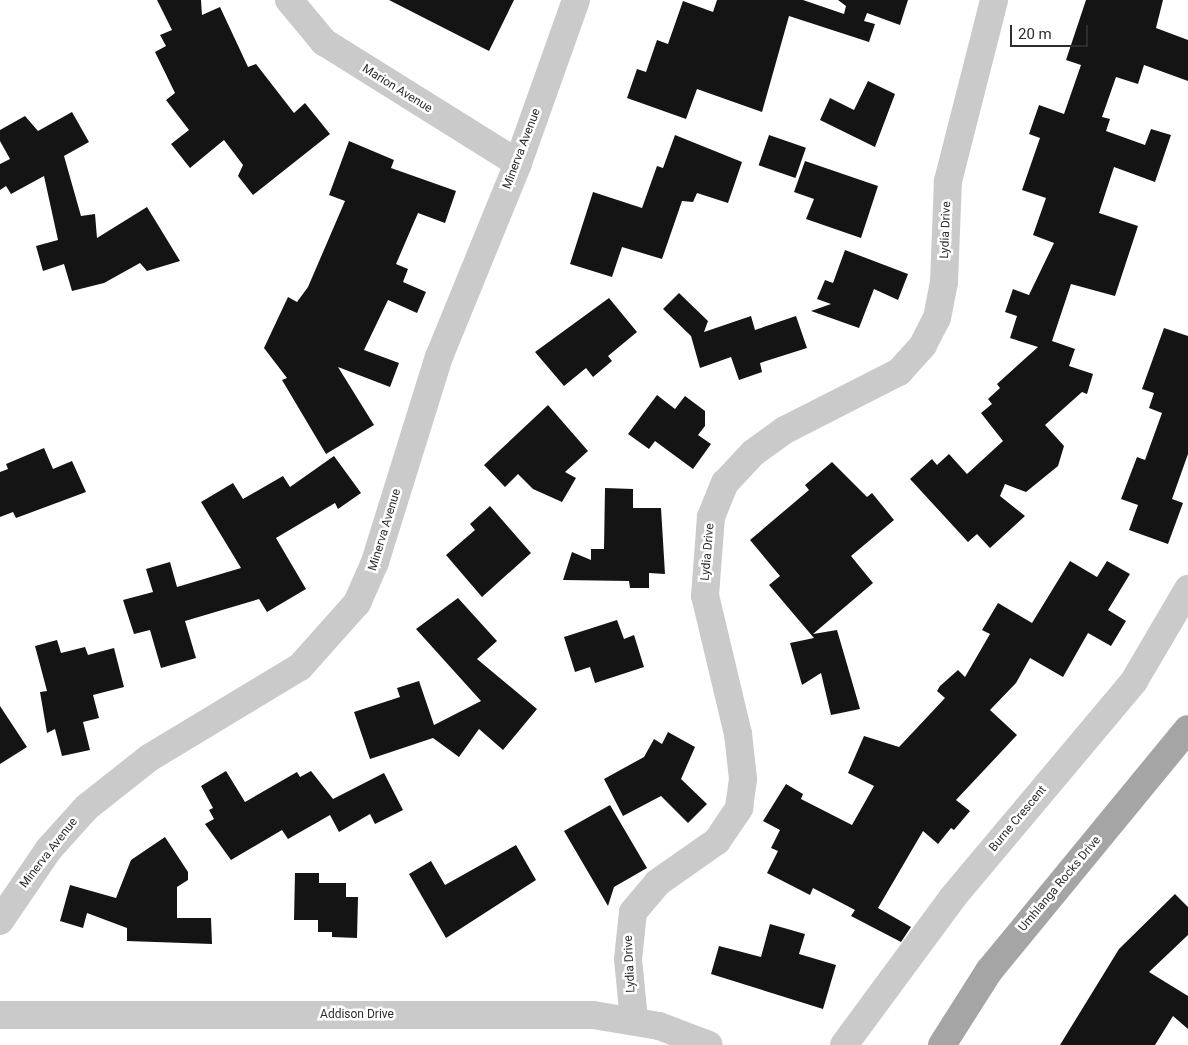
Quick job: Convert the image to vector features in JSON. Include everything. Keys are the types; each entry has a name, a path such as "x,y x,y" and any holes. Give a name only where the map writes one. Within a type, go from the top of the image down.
{"main road":[{"name":"Umhlanga Rocks Drive","path":"942,1045 989,971 1188,729"}],"street":[{"name":"Marion Avenue","path":"290,0 324,42 518,163"},
{"name":"Minerva Avenue","path":"0,921 49,849 87,807 149,758 300,667 357,603 372,571 439,357 518,163 576,0"},
{"name":"Lydia Drive","path":"634,1020 628,959 633,912 657,883 717,841 739,808 743,779 738,734 704,596 711,518 725,483 753,453 785,430 899,372 926,338 937,318 944,283 948,181 994,0"},
{"name":"Burne Crescent","path":"844,1045 953,897 1134,681 1188,589"},
{"name":"Addison Drive","path":"0,1015 531,1012 634,1020 709,1045"}],"building":[{"path":"157,0 201,0 202,15 220,7 248,67 256,64 294,113 305,103 330,134 253,195 238,176 243,165 224,140 190,168 171,144 189,130 166,100 175,93 155,52 166,46 160,35 172,30"},
{"path":"389,0 514,0 489,51"},
{"path":"717,0 803,0 844,14 846,6 838,0 908,0 900,25 867,13 864,21 875,24 869,42 789,16 762,112 697,89 686,119 627,98 637,69 646,72 657,40 668,44 683,1 713,12"},
{"path":"1086,0 1163,0 1156,28 1188,40 1188,81 1144,65 1138,84 1116,77 1102,117 1110,119 1106,131 1145,145 1151,129 1171,135 1155,182 1114,167 1099,213 1138,226 1115,296 1071,284 1052,341 1075,349 1069,366 1093,374 1087,394 1082,392 1045,425 1064,446 1058,466 1026,492 1005,484 1000,496 1025,516 990,548 977,534 968,542 910,479 932,459 937,465 949,454 967,474 1003,441 981,413 992,404 988,399 1000,388 997,384 1038,347 1010,338 1017,316 1005,312 1013,289 1029,295 1054,243 1033,235 1046,198 1022,190 1040,138 1029,134 1039,105 1064,114 1081,65 1066,60"},
{"path":"868,81 895,94 875,147 820,120 830,98 854,110"},
{"path":"72,112 89,142 64,156 81,216 95,214 97,238 147,207 180,261 147,271 140,263 104,283 72,291 64,264 43,271 36,246 58,240 44,176 11,194 6,186 0,190 0,164 10,159 0,141 0,130 25,116 38,131"},
{"path":"675,135 742,162 728,203 697,193 693,202 682,201 662,259 622,247 612,277 570,264 593,192 642,208 657,166 663,168"},
{"path":"769,135 806,148 795,178 759,165"},
{"path":"349,141 394,160 391,168 456,191 445,223 418,213 396,264 408,269 403,282 426,292 417,313 388,300 364,350 399,363 390,387 338,367 374,425 326,454 282,380 287,378 264,348 288,297 297,302 308,287 345,201 329,195"},
{"path":"805,161 878,186 861,238 806,219 814,199 794,192"},
{"path":"845,250 908,274 898,300 874,289 859,328 811,311 831,304 817,299 825,280 833,283"},
{"path":"679,293 708,321 704,332 751,316 755,330 796,316 807,348 760,363 762,372 739,380 731,357 700,368 691,336 663,309"},
{"path":"609,298 637,332 608,356 612,361 593,377 586,368 564,386 535,352"},
{"path":"1164,328 1188,336 1188,454 1172,499 1183,503 1168,544 1129,530 1138,505 1121,499 1137,457 1145,460 1162,413 1149,408 1154,393 1142,389"},
{"path":"657,395 675,409 685,396 705,411 705,426 698,435 711,444 693,469 655,441 649,449 628,434"},
{"path":"548,405 588,451 565,472 576,478 562,502 533,489 518,474 505,487 484,465"},
{"path":"44,448 53,469 72,461 86,492 16,518 13,512 0,517 0,472 8,469 6,464"},
{"path":"334,456 361,493 338,509 335,503 276,538 306,589 267,612 259,599 185,621 196,658 161,668 150,630 134,634 123,600 153,592 146,569 170,562 177,587 241,568 201,502 233,483 243,499 283,476 290,487"},
{"path":"832,462 867,497 872,493 894,520 851,556 873,583 813,634 837,630 860,709 831,715 821,673 802,685 790,643 814,638 769,585 780,576 750,540 809,490 805,485"},
{"path":"605,488 633,489 633,508 661,508 665,574 649,573 649,588 630,588 629,581 563,580 572,552 591,560 591,549 604,549"},
{"path":"490,506 531,553 482,597 446,555 475,530 470,524"},
{"path":"1070,561 1097,577 1107,561 1130,574 1108,610 1126,621 1111,646 1088,633 1063,677 1030,658 1016,683 990,710 1017,735 956,800 970,811 954,830 951,828 938,844 923,831 878,908 911,927 901,942 851,916 855,910 813,888 810,895 767,873 778,851 771,848 780,830 763,821 786,784 803,794 801,799 852,825 874,786 848,773 864,736 899,747 945,698 937,691 940,686 958,670 965,677 990,634 982,630 998,603 1032,623"},
{"path":"458,598 497,641 477,659 537,709 503,750 479,729 459,757 433,738 370,759 354,712 400,697 397,688 419,681 434,725 481,701 416,629"},
{"path":"617,620 624,639 634,635 644,667 595,683 590,667 575,672 564,637"},
{"path":"57,640 61,653 85,647 88,655 114,648 124,687 93,695 99,718 83,722 90,750 62,756 55,729 47,733 40,692 47,691 35,646"},
{"path":"0,706 27,747 0,764"},
{"path":"668,732 695,747 681,779 707,804 688,823 661,796 623,816 604,779 644,757 654,739 662,744"},
{"path":"226,771 245,802 297,772 300,777 311,771 333,799 384,773 403,810 375,824 370,814 339,832 330,815 288,839 282,830 231,860 205,824 214,819 209,810 213,808 201,786"},
{"path":"610,805 647,868 614,887 608,906 564,831"},
{"path":"165,837 188,872 188,880 177,887 177,918 211,918 212,944 127,941 127,928 87,913 83,928 60,921 70,885 116,898 131,860"},
{"path":"516,845 536,880 446,938 409,874 431,861 445,885"},
{"path":"295,873 319,873 319,883 346,883 346,897 358,897 357,938 332,937 332,932 318,932 318,920 294,920"},
{"path":"1175,894 1188,907 1188,935 1149,972 1188,996 1188,1029 1173,1016 1155,1045 1060,1045 1119,949"},
{"path":"770,924 805,934 799,954 836,965 823,1009 711,974 719,946 761,957"}]}
